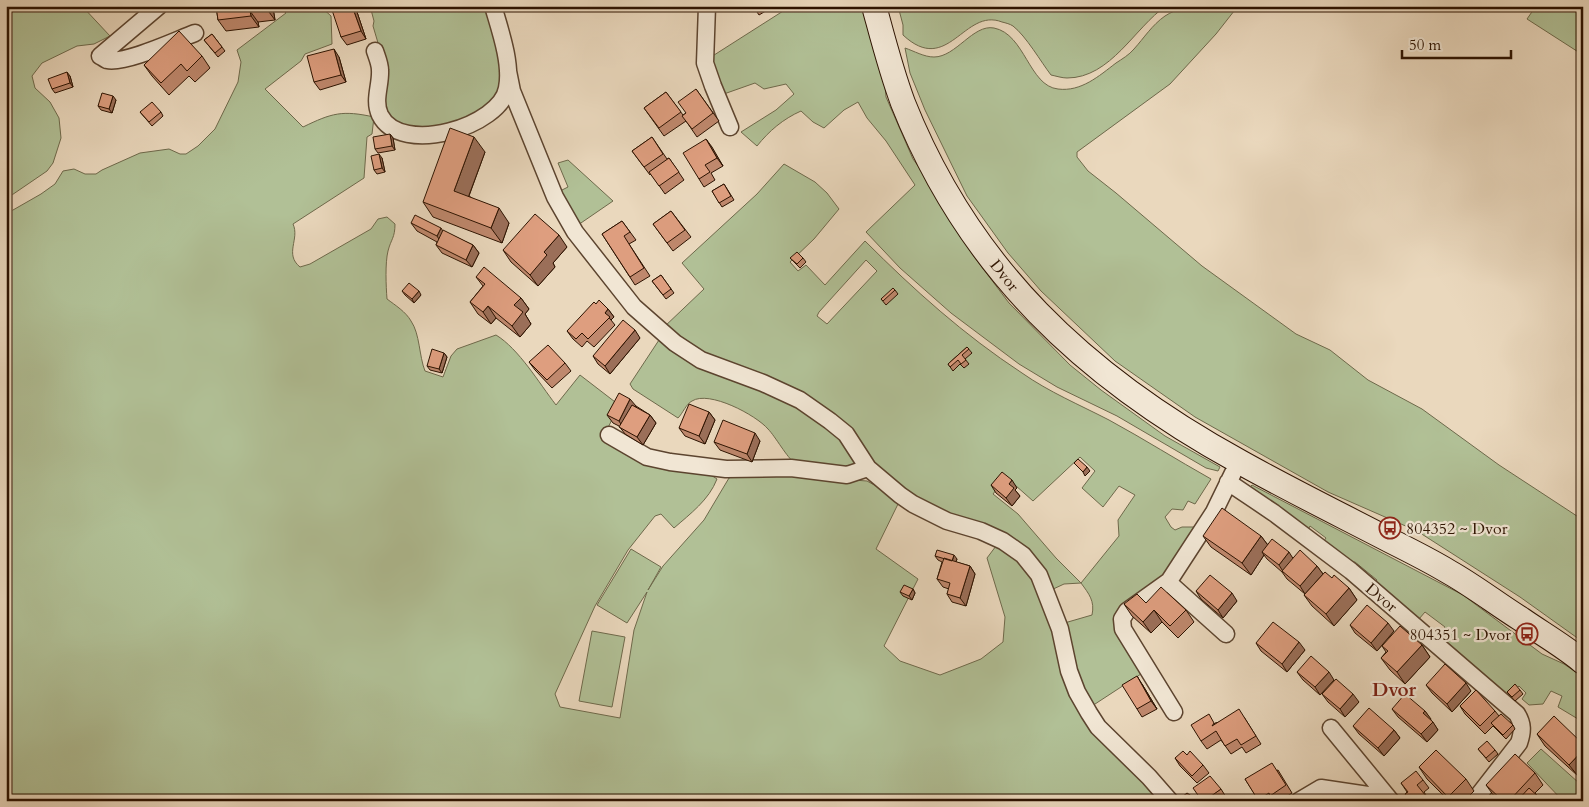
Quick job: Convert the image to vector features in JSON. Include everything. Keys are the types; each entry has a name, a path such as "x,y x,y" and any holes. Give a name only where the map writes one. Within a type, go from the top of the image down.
{"street":[{"path":"159,6 100,56 106,60 118,60 195,33"},
{"path":"493,6 501,31 512,91 555,197 575,232 634,306 675,343 701,360 763,382 800,400 830,421 846,434 868,468 900,495 929,513 947,521 982,531 1003,541 1023,555 1039,575 1060,629 1077,692 1089,713 1098,727 1170,801"},
{"path":"706,6 705,63 730,127"},
{"name":"Dvor","path":"874,6 891,70 918,137 958,212 1016,291 1068,343 1113,380 1180,427 1240,462 1449,572 1583,662"},
{"path":"375,51 380,69 376,102 380,116 403,134 420,136 443,134 478,120 497,107 507,90 508,70"},
{"path":"609,435 647,456 670,462 726,469 791,468 847,475 868,468"},
{"path":"1174,712 1123,629 1122,619 1127,611 1168,582 1214,512 1240,462"},
{"name":"Dvor","path":"1228,482 1274,513 1351,571 1517,714 1522,722 1522,733 1519,743 1474,801"},
{"path":"1168,582 1226,634"},
{"path":"1331,728 1389,799"},
{"path":"1299,801 1321,788 1389,799"}],"green space":[{"path":"6,6 82,6 110,36 94,44 77,46 42,63 32,76 35,88 50,102 59,118 61,138 53,163 47,171 6,199"},
{"path":"280,6 320,6 331,16 332,44 305,54 301,61 265,89 303,127 337,114 345,113 374,117 372,134 367,137 364,178 293,224 295,235 293,257 295,262 300,267 310,264 371,229 378,219 387,217 395,224 386,262 387,299 409,318 414,326 425,371 443,377 451,356 457,349 496,335 521,358 556,405 580,375 619,405 604,436 708,473 717,479 714,487 704,500 674,528 661,514 655,516 628,550 595,606 555,694 560,707 620,718 634,630 647,592 627,623 597,605 631,549 661,567 648,590 663,566 704,520 729,478 743,472 867,481 889,493 899,502 876,549 918,579 884,646 900,661 940,675 981,659 1003,642 1005,617 987,558 999,542 1036,577 1074,695 1167,801 6,801 6,214 55,184 63,171 74,169 85,174 96,174 140,153 169,149 180,154 186,154 198,146 215,129 238,82 241,62 237,50 286,13"},
{"path":"370,6 488,6 499,42 503,85 495,101 464,122 412,132 384,114 386,70 373,26 374,21"},
{"path":"791,6 866,6 884,75 886,97 913,159 929,181 948,216 975,258 1009,303 1070,365 1101,390 1165,436 1220,467 1218,471 1206,468 1117,416 1057,387 1019,364 951,313 900,268 866,232 915,185 886,141 867,118 858,102 844,110 824,128 813,122 801,111 777,126 757,146 741,132 776,110 794,94 786,84 764,89 755,83 721,95 711,57"},
{"path":"898,6 1166,6 1121,50 1097,70 1083,76 1067,78 1051,75 1018,30 1012,25 1002,22 989,20 977,24 955,39 932,49 919,46 903,35 903,25"},
{"path":"1186,6 1238,6 1216,34 1170,84 1077,152 1077,157 1088,171 1202,266 1296,334 1330,350 1368,380 1422,409 1499,465 1583,520 1583,642 1520,597 1417,531 1328,492 1195,417 1115,361 1041,291 1008,253 967,196 925,110 910,73 905,48 927,56 942,56 979,31 986,28 994,28 1004,32 1013,40 1033,70 1048,86 1058,89 1074,88 1096,78 1130,53 1160,20"},
{"path":"1536,6 1583,6 1583,55 1527,19"},
{"path":"568,160 613,201 578,225 558,192 568,187 558,163"},
{"path":"784,164 815,182 827,193 839,209 814,239 790,262 798,271 806,265 825,285 865,241 940,311 980,343 1032,380 1109,420 1211,479 1195,504 1188,501 1183,510 1172,509 1165,517 1175,530 1182,527 1199,527 1173,568 1122,608 1144,672 1092,706 1079,688 1061,624 1092,615 1092,602 1081,583 1064,584 1049,591 1038,569 935,512 882,476 857,442 663,328 704,289 682,263 757,194","holes":["866,260 877,271 827,324 817,316 819,312","1080,457 1095,471 1082,488 1103,507 1119,486 1135,495 1118,520 1119,536 1081,583 1056,558 1018,514 993,494 1006,477 1033,501"]},
{"path":"659,340 786,396 844,437 856,459 852,467 794,462 762,423 743,411 720,401 700,398 692,401 678,418 633,389 630,384"},
{"path":"1252,485 1463,595 1542,654 1564,664 1583,677 1583,722 1558,707 1562,696 1551,691 1543,704 1529,705 1522,699 1526,693 1519,686 1505,698 1437,636 1445,627 1425,612 1419,619 1374,584 1377,580 1355,562 1342,561 1321,545 1326,538 1310,526 1307,532 1247,490"},
{"path":"592,631 625,637 612,707 579,701"},
{"path":"1541,749 1579,783 1583,780 1583,801 1563,801 1527,763"}],"building":[{"path":"216,6 266,6 266,8 250,11 251,16 218,20"},
{"path":"344,6 352,6 361,31 341,37 332,10"},
{"path":"179,31 202,56 187,71 181,64 161,83 144,65"},
{"path":"212,34 222,47 215,53 204,40"},
{"path":"334,49 341,75 314,82 307,56"},
{"path":"67,72 70,83 52,89 48,79"},
{"path":"696,89 713,113 692,129 682,116 686,113 678,102"},
{"path":"666,92 681,112 659,128 644,108"},
{"path":"102,93 113,96 109,109 98,106"},
{"path":"152,102 161,112 149,122 140,112"},
{"path":"450,128 474,137 454,191 499,208 491,228 423,202"},
{"path":"390,134 392,146 375,149 373,137"},
{"path":"652,137 663,154 644,167 632,151"},
{"path":"706,139 717,158 705,165 710,172 699,179 683,153"},
{"path":"379,154 382,168 374,170 371,156"},
{"path":"669,158 679,172 659,186 649,172"},
{"path":"724,184 731,196 719,203 712,191"},
{"path":"671,211 685,230 667,243 653,224"},
{"path":"535,214 559,235 544,252 547,255 530,275 503,250"},
{"path":"415,215 441,228 437,236 411,223"},
{"path":"622,221 630,232 624,236 644,268 630,277 602,234"},
{"path":"443,230 473,245 466,260 436,245"},
{"path":"797,252 803,258 797,264 790,258"},
{"path":"484,267 521,298 514,305 523,312 512,326 488,306 483,312 470,302 485,284 476,277"},
{"path":"661,275 671,289 663,295 652,281"},
{"path":"409,283 419,291 412,299 402,291"},
{"path":"893,288 895,290 883,301 881,299"},
{"path":"599,300 608,309 605,313 610,317 588,339 582,333 576,339 567,331 594,302 596,304"},
{"path":"623,320 635,330 605,366 593,356"},
{"path":"548,345 565,363 547,380 529,362"},
{"path":"967,347 969,349 962,355 966,360 961,364 958,360 950,367 948,364"},
{"path":"432,349 444,353 439,369 427,366"},
{"path":"619,393 630,399 619,421 607,415"},
{"path":"689,404 709,412 699,436 679,428"},
{"path":"632,405 650,415 637,437 619,427"},
{"path":"723,420 755,433 747,454 714,442"},
{"path":"1078,459 1087,467 1083,472 1074,463"},
{"path":"1002,472 1012,480 1009,484 1014,488 1006,498 991,485"},
{"path":"1222,508 1261,536 1242,563 1203,536"},
{"path":"1272,539 1289,552 1279,565 1262,552"},
{"path":"937,550 954,555 952,561 935,556"},
{"path":"1300,550 1317,566 1300,586 1282,571"},
{"path":"944,558 970,566 960,598 947,594 950,583 937,579"},
{"path":"1325,572 1332,578 1334,575 1349,588 1326,614 1304,595"},
{"path":"1210,575 1232,593 1218,610 1196,591"},
{"path":"904,585 913,589 909,596 900,592"},
{"path":"1161,587 1186,610 1170,626 1154,610 1143,622 1124,604 1137,594 1146,603"},
{"path":"1367,605 1388,623 1371,643 1350,625"},
{"path":"1273,622 1299,642 1282,664 1256,643"},
{"path":"1400,626 1422,645 1397,672 1381,658 1388,651 1382,646"},
{"path":"1311,656 1329,672 1315,687 1297,672"},
{"path":"1445,664 1466,683 1447,704 1426,685"},
{"path":"1137,676 1151,701 1137,709 1122,685"},
{"path":"1336,679 1353,694 1340,709 1322,694"},
{"path":"1515,684 1520,690 1512,697 1507,692"},
{"path":"1476,690 1495,711 1480,726 1460,706"},
{"path":"1405,694 1425,711 1423,713 1433,722 1421,734 1392,709"},
{"path":"1369,708 1394,730 1378,748 1353,726"},
{"path":"1239,709 1256,736 1241,745 1237,739 1225,746 1216,731 1201,741 1191,725 1209,714 1214,723 1212,726"},
{"path":"1501,714 1513,725 1503,735 1491,723"},
{"path":"1554,716 1583,744 1583,750 1569,765 1537,734"},
{"path":"1487,741 1495,750 1486,758 1478,749"},
{"path":"1436,750 1466,779 1448,797 1419,767"},
{"path":"1183,751 1187,755 1190,751 1203,765 1192,776 1175,758"},
{"path":"1515,754 1535,773 1509,801 1503,801 1486,785"},
{"path":"1272,763 1286,785 1270,796 1269,793 1258,800 1245,779"},
{"path":"1416,771 1423,780 1417,785 1430,801 1411,801 1405,794 1408,792 1401,783"},
{"path":"1210,776 1221,789 1207,799 1208,801 1202,801 1193,788"},
{"path":"1529,788 1543,801 1517,801"},
{"path":"1187,793 1196,799 1198,801 1177,801"}],"place":[{"name":"804352 ~ Dvor","path":"1390,528"},
{"name":"804351 ~ Dvor","path":"1527,634"}],"district":[{"name":"Dvor","path":"1394,689"}]}
